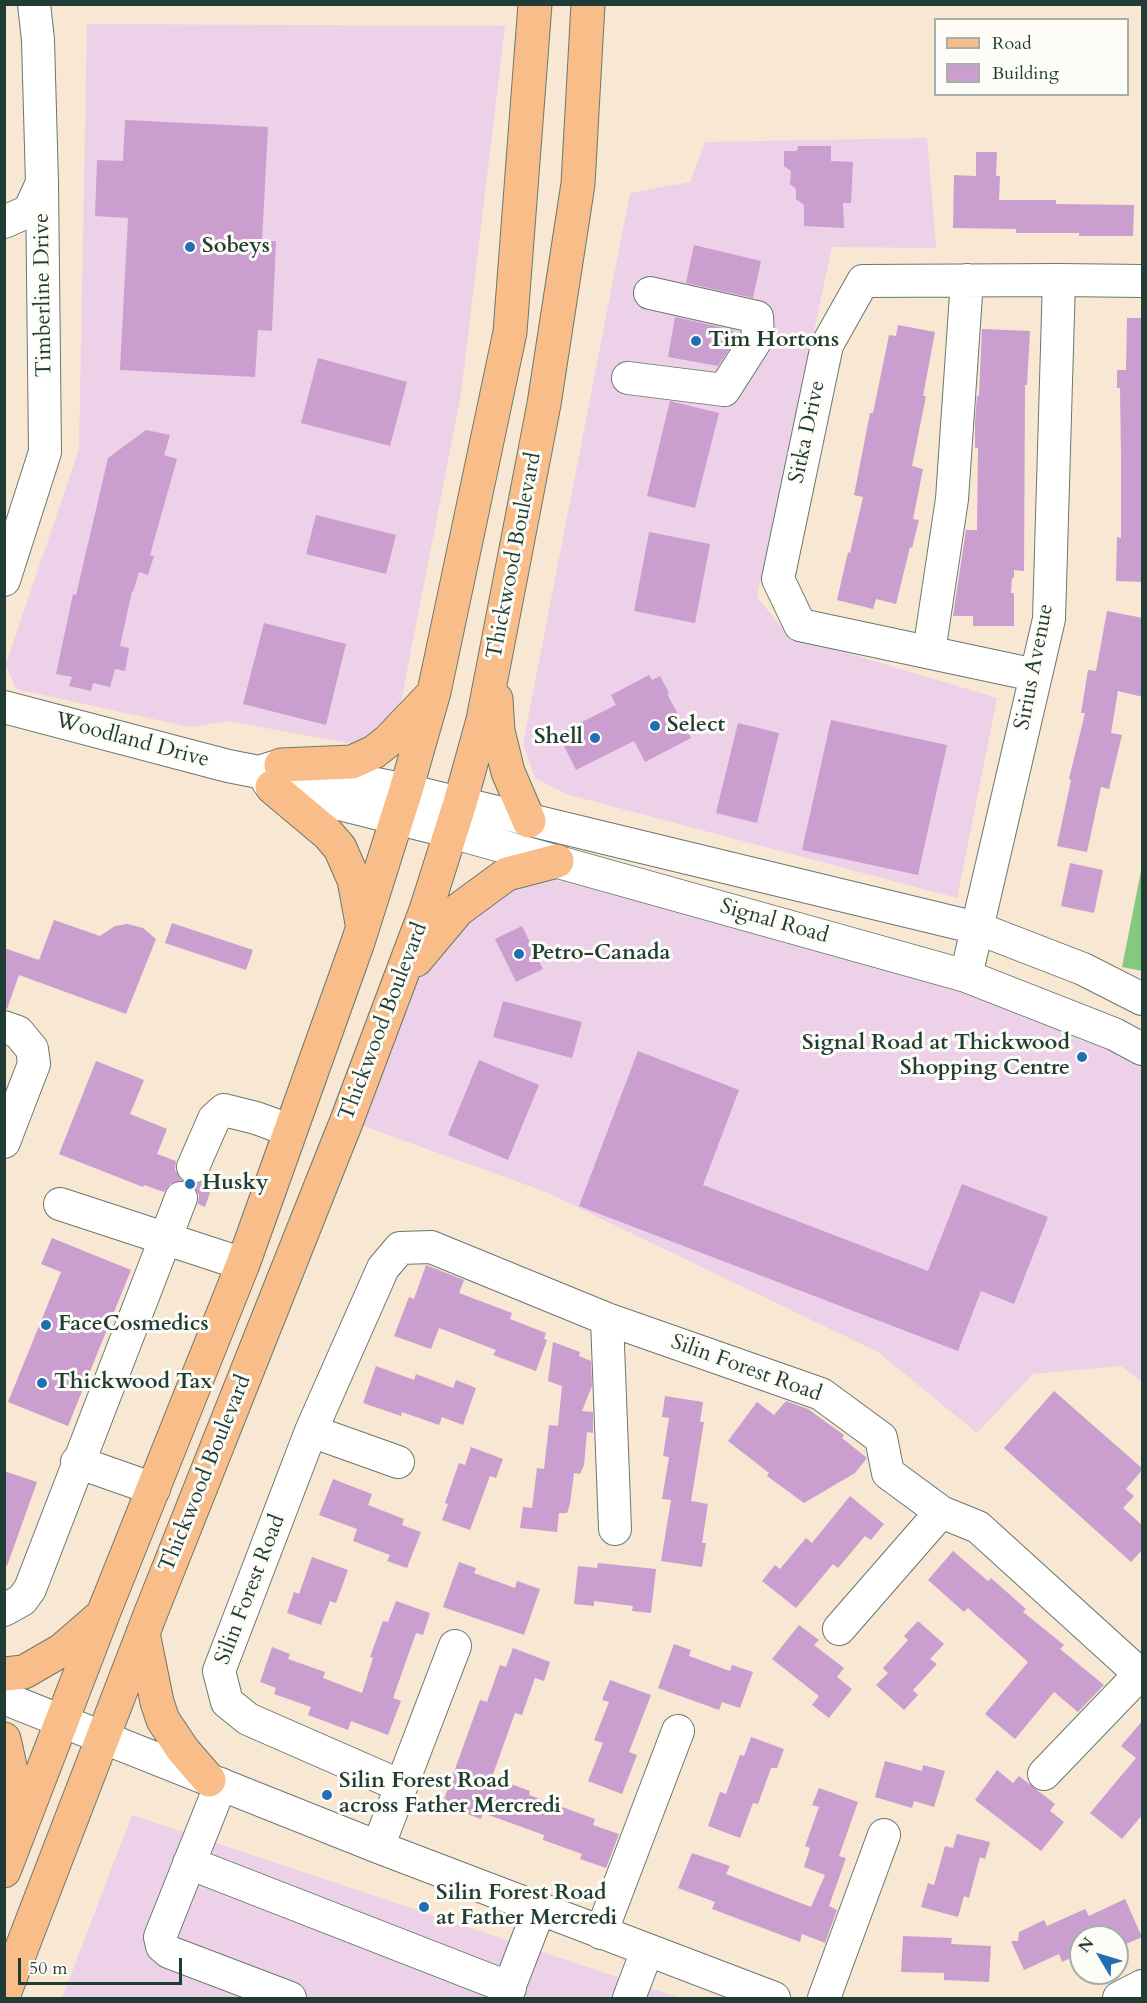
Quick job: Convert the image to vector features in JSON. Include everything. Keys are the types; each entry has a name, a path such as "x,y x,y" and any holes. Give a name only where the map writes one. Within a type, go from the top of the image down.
{"main road":[{"name":"Thickwood Boulevard","path":"9,1860 103,1614 243,1264 358,942 402,804 434,692 510,332 535,4"},
{"name":"Thickwood Boulevard","path":"4,1994 143,1633 347,1120 426,910 456,817 483,720 544,404 579,184 588,4"},
{"path":"494,663 498,731 508,772 529,821"},
{"path":"271,775 352,762 367,755 387,741 434,692"},
{"path":"271,775 340,848 354,880 362,925"},
{"path":"400,980 458,910 507,874 557,861"},
{"path":"243,1264 253,1271 256,1279 250,1333 257,1346"},
{"path":"4,1674 24,1672 62,1650 103,1614"},
{"path":"143,1633 157,1702 163,1720 178,1743 215,1782"},
{"path":"4,1739 14,1784 9,1860"}],"street":[{"name":"Timberline Drive","path":"4,580 45,452 42,183 38,40 34,4"},
{"path":"4,222 29,211 42,183"},
{"path":"929,652 952,499 967,280"},
{"name":"Sirius Avenue","path":"966,976 1049,619 1059,280"},
{"name":"Sitka Drive","path":"1035,675 800,625 778,579 827,345 863,281 1143,281"},
{"path":"628,378 724,390 758,337 757,317 650,293"},
{"name":"Woodland Drive","path":"4,707 228,766 402,804"},
{"name":"Signal Road","path":"402,804 456,817 557,861 966,976 1114,1034 1143,1049"},
{"name":"Signal Road","path":"456,817 529,821 977,928 1083,969 1143,999"},
{"path":"4,1027 18,1032 32,1049 34,1064 4,1142"},
{"path":"193,1167 214,1119 224,1110 290,1130"},
{"path":"4,1610 22,1600 30,1589 77,1462 181,1198"},
{"path":"60,1204 243,1264"},
{"name":"Silin Forest Road","path":"401,1786 248,1719 227,1702 219,1671 311,1431 383,1268 400,1248 431,1247 607,1319 821,1394 881,1438 888,1473 941,1512 978,1527 1142,1675 1044,1774"},
{"path":"607,1319 615,1529"},
{"path":"311,1431 398,1462"},
{"path":"77,1462 153,1489"},
{"path":"839,1629 941,1512"},
{"path":"378,1847 455,1646"},
{"path":"4,1698 539,1910 774,1998"},
{"path":"601,1933 678,1731"},
{"path":"215,1782 189,1863 160,1937 162,1946 169,1952 290,1998"},
{"path":"824,1998 884,1835"},
{"path":"189,1863 507,1993 539,1910"},
{"path":"629,1998 647,1951"},
{"path":"1119,1998 1143,1986"}],"shaded area":[{"path":"87,24 505,26 461,394 399,712 379,737 353,744 228,721 190,727 16,689 6,664 79,449"},
{"path":"927,138 936,248 832,247 757,597 788,635 997,698 957,898 566,794 535,778 523,744 630,193 690,182 705,142"},
{"path":"557,861 1142,1049 1142,1382 1121,1366 1033,1374 977,1433 878,1352 546,1192 347,1120 400,980 458,910"},
{"path":"132,1815 680,1998 62,1998"}],"green space":[{"path":"1142,866 1142,971 1122,967"}],"building":[{"path":"125,120 268,127 262,241 276,241 272,331 258,330 255,377 120,370 128,218 95,216 97,160 123,161"},
{"path":"798,146 831,146 831,161 853,162 851,203 843,203 844,228 804,226 804,205 796,199 796,189 790,184 791,171 784,166 784,151 797,151"},
{"path":"976,152 997,152 996,176 1000,176 999,200 1056,200 1056,204 1134,205 1133,236 1079,236 1079,233 1016,233 1016,229 953,228 954,175 976,176"},
{"path":"694,245 761,261 753,298 686,283"},
{"path":"675,317 733,330 730,348 718,366 668,357"},
{"path":"1127,318 1143,318 1143,582 1116,581 1117,537 1121,538 1120,388 1117,388 1117,370 1126,370"},
{"path":"898,325 935,332 923,396 926,396 912,466 923,469 913,519 919,520 896,604 876,599 873,609 837,600 863,497 854,495 870,413 873,413 889,335 896,336"},
{"path":"982,329 1030,331 1027,385 1025,385 1024,571 1014,570 1014,578 1012,578 1014,626 973,626 973,616 953,616 966,530 977,530 978,448 975,448 975,423 977,396 979,396"},
{"path":"318,358 407,382 390,446 301,423"},
{"path":"670,401 719,413 695,508 647,496"},
{"path":"146,430 170,435 164,455 177,459 150,555 154,556 148,575 139,572 132,591 120,646 129,648 125,671 115,669 110,687 93,683 91,691 69,686 72,677 56,674 73,594 76,595 108,458"},
{"path":"316,515 396,535 386,574 306,554"},
{"path":"649,532 710,544 695,623 634,611"},
{"path":"1107,611 1143,618 1143,697 1118,691 1111,733 1122,735 1109,789 1101,787 1087,852 1057,846 1071,780 1069,779 1085,713 1081,713 1088,670 1096,671"},
{"path":"264,623 346,644 326,725 243,704"},
{"path":"649,675 652,680 660,676 691,738 645,762 634,741 576,770 558,734 616,705 611,695"},
{"path":"831,720 947,745 918,875 802,850"},
{"path":"738,723 779,733 757,823 716,813"},
{"path":"1070,863 1103,870 1094,913 1061,906"},
{"path":"54,920 100,936 115,926 127,924 143,928 156,939 126,1014 19,975 7,1009 4,1009 4,948 39,960"},
{"path":"172,923 253,950 246,970 165,943"},
{"name":"Petro-Canada","path":"522,926 543,969 516,982 495,939"},
{"path":"503,1001 582,1022 572,1058 493,1037"},
{"path":"638,1051 739,1090 703,1185 928,1271 962,1184 1048,1217 1014,1304 981,1291 958,1351 579,1206"},
{"path":"479,1060 539,1085 508,1160 448,1135"},
{"path":"96,1061 144,1080 130,1114 167,1129 157,1154 176,1161 175,1170 182,1181 170,1184 164,1192 144,1185 143,1187 59,1154"},
{"path":"210,1173 216,1175 205,1207 198,1204 199,1195 192,1185 203,1182"},
{"path":"52,1238 131,1270 68,1426 8,1402 61,1272 41,1264"},
{"path":"426,1265 464,1280 459,1293 512,1313 510,1319 546,1333 544,1339 547,1340 536,1371 493,1355 496,1350 439,1328 431,1349 394,1336 409,1297 414,1299"},
{"path":"553,1342 580,1352 579,1356 591,1361 592,1386 582,1411 593,1412 593,1433 587,1432 584,1465 580,1474 574,1473 570,1504 567,1513 559,1513 557,1532 520,1528 523,1507 532,1508 537,1468 544,1469 549,1425 558,1426 562,1386 548,1381"},
{"path":"376,1366 414,1380 416,1374 453,1388 456,1380 476,1388 463,1425 442,1417 439,1425 402,1412 401,1416 363,1403"},
{"path":"1054,1391 1143,1469 1126,1489 1134,1496 1123,1508 1143,1526 1143,1549 1131,1562 1004,1448"},
{"path":"665,1396 703,1402 700,1422 704,1422 691,1501 708,1504 702,1543 706,1543 702,1567 661,1561 671,1500 662,1499 669,1457 663,1456 669,1418 662,1417"},
{"path":"786,1401 808,1409 844,1435 842,1438 867,1458 855,1473 804,1503 767,1476 769,1473 728,1441 757,1402 774,1415"},
{"path":"471,1447 503,1459 496,1478 490,1476 470,1530 442,1520 448,1504 445,1503 459,1463 465,1465"},
{"path":"4,1471 37,1482 7,1566 4,1566"},
{"path":"333,1479 372,1494 368,1505 404,1519 402,1525 421,1532 407,1568 387,1561 390,1555 353,1541 357,1529 319,1515"},
{"path":"850,1496 884,1524 871,1540 865,1536 838,1568 833,1564 796,1608 762,1581 775,1565 780,1569 806,1538 812,1543"},
{"path":"953,1551 988,1581 991,1578 1026,1609 1023,1612 1064,1645 1060,1649 1104,1685 1078,1712 1054,1692 1015,1739 985,1714 1028,1662 968,1608 964,1612 928,1580"},
{"path":"312,1557 348,1570 336,1603 330,1601 321,1625 287,1613 294,1592 299,1594"},
{"path":"459,1562 476,1568 474,1573 515,1588 517,1581 540,1589 524,1635 443,1607"},
{"path":"598,1563 656,1569 651,1613 632,1611 633,1606 594,1601 594,1606 574,1604 578,1566 597,1568"},
{"path":"396,1601 430,1613 423,1635 416,1633 393,1698 401,1701 388,1735 351,1721 348,1730 308,1715 311,1707 274,1694 276,1688 260,1682 272,1647 290,1654 288,1659 325,1672 323,1678 362,1693 373,1658 370,1657 383,1621 388,1622"},
{"path":"918,1621 944,1644 930,1659 937,1664 913,1690 918,1695 904,1710 876,1685 888,1673 883,1668 908,1640 904,1636"},
{"path":"799,1625 819,1640 814,1645 844,1668 837,1677 852,1689 829,1718 812,1705 819,1696 772,1659"},
{"path":"674,1644 691,1650 689,1656 730,1671 732,1665 753,1672 740,1708 722,1702 719,1710 658,1688"},
{"path":"513,1648 550,1662 544,1681 535,1678 522,1715 515,1713 492,1777 530,1791 529,1795 595,1819 593,1825 619,1834 606,1868 580,1859 582,1854 543,1840 544,1835 483,1813 481,1819 442,1805 480,1700 487,1702 500,1665 506,1667"},
{"path":"610,1680 651,1695 629,1752 637,1755 622,1794 588,1781 603,1743 594,1740 609,1702 602,1700"},
{"path":"1143,1720 1143,1814 1122,1839 1090,1813 1136,1758 1121,1746"},
{"path":"751,1737 784,1749 777,1768 771,1768 758,1804 753,1803 740,1838 708,1826 720,1792 726,1794 740,1755 744,1756"},
{"path":"885,1761 922,1771 923,1765 945,1771 934,1807 914,1801 912,1808 875,1797"},
{"path":"997,1770 1013,1783 1019,1776 1055,1804 1050,1811 1064,1822 1041,1851 975,1800"},
{"path":"819,1788 858,1802 839,1856 846,1858 829,1906 837,1910 825,1943 802,1934 800,1942 712,1909 715,1902 678,1888 692,1853 730,1866 726,1874 811,1907 825,1875 804,1867 810,1848 805,1846 819,1807 812,1805"},
{"path":"957,1834 990,1842 985,1859 980,1857 969,1898 964,1896 958,1917 921,1907 928,1883 934,1885 945,1846 953,1848"},
{"path":"1125,1899 1142,1937 1129,1943 1129,1925 1069,1925 1069,1959 1062,1962 1059,1954 1024,1970 1011,1941 1018,1941 1019,1932 1044,1920 1047,1926 1085,1909 1089,1916"},
{"path":"903,1936 952,1938 951,1944 991,1946 989,1982 944,1980 944,1973 901,1972"}],"place":[{"name":"Sobeys","path":"190,247"},
{"name":"Tim Hortons","path":"696,341"},
{"name":"Select","path":"655,726"},
{"name":"Shell","path":"595,738"},
{"name":"Petro-Canada","path":"519,954"},
{"name":"Signal Road at Thickwood Shopping Centre","path":"1082,1057"},
{"name":"Husky","path":"190,1184"},
{"name":"FaceCosmedics","path":"46,1325"},
{"name":"Thickwood Tax","path":"42,1383"},
{"name":"Silin Forest Road across Father Mercredi","path":"327,1795"},
{"name":"Silin Forest Road at Father Mercredi","path":"424,1907"}]}
